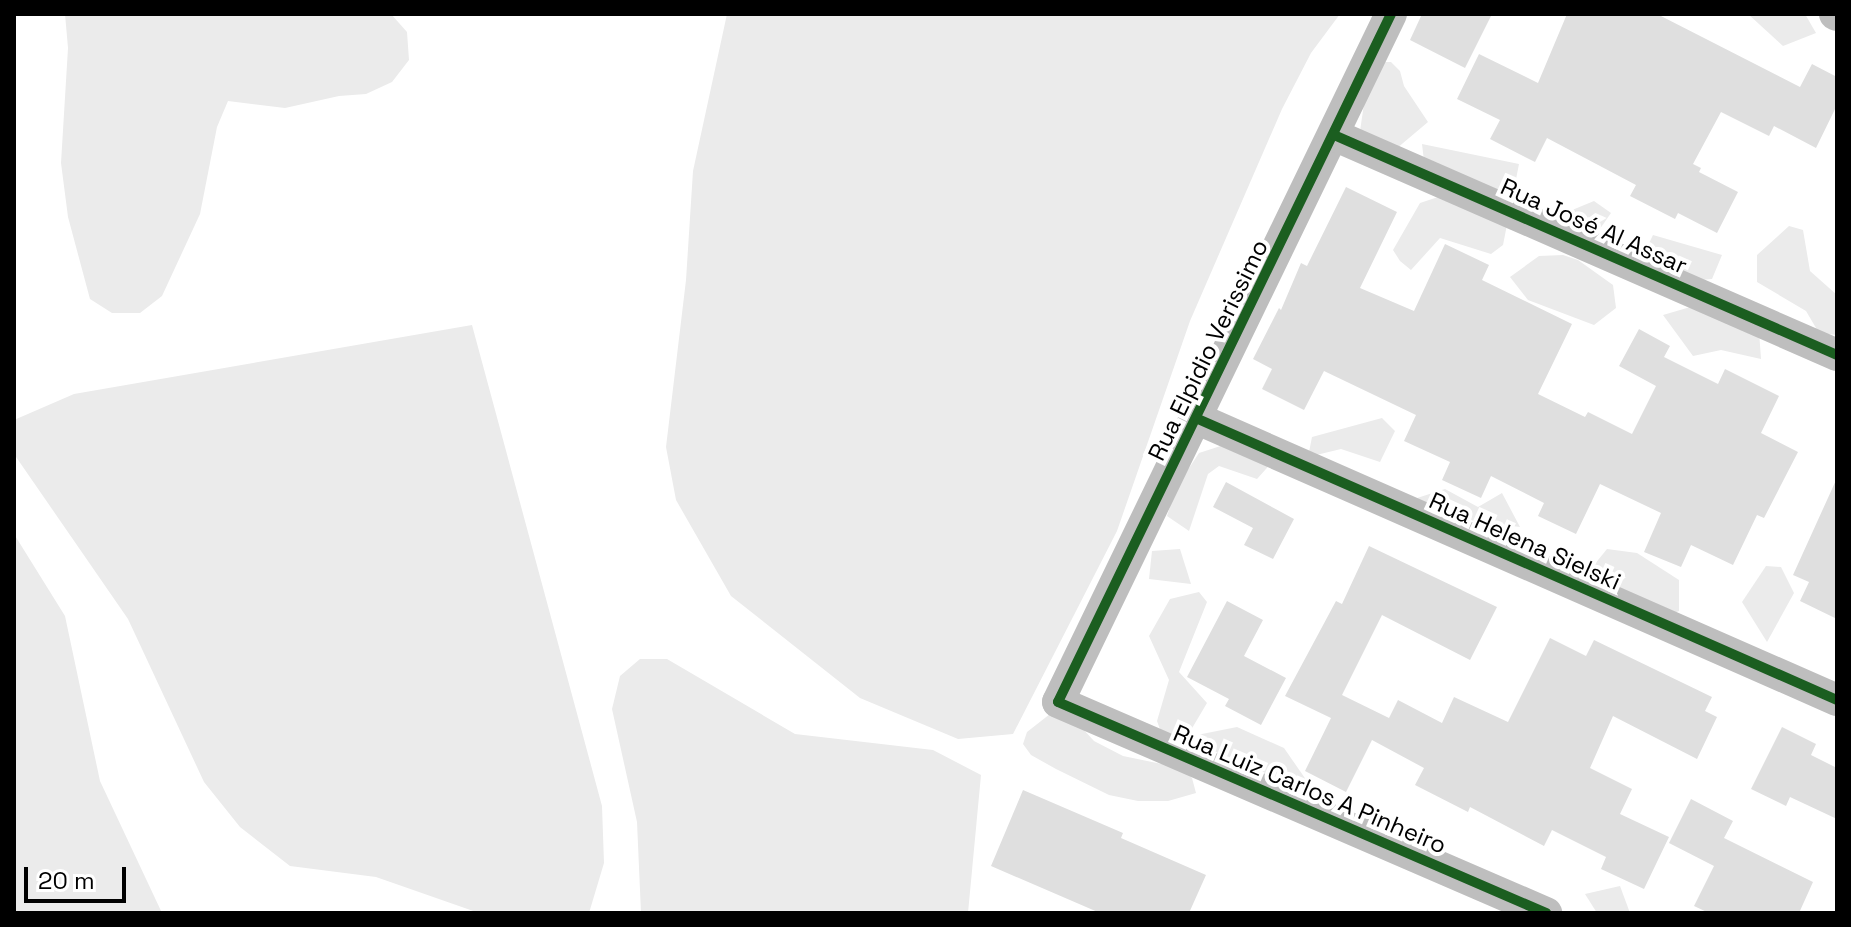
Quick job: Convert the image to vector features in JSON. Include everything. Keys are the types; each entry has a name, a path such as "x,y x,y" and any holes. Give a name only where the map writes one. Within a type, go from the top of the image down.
{"street":[{"name":"Rua Elpidio Verissimo","path":"1058,702 1198,419 1391,14"},
{"name":"Rua José Al Assar","path":"1334,135 1837,355"},
{"name":"Rua Helena Sielski","path":"1198,419 1837,700"},
{"name":"Rua Luiz Carlos A Pinheiro","path":"1058,702 1546,913"}],"shaded area":[{"path":"65,14 391,14 407,32 409,60 392,82 366,94 339,96 285,108 228,101 217,127 200,214 162,296 140,313 112,313 90,299 68,217 61,163 68,48"},
{"path":"727,14 1340,14 1311,53 1282,109 1190,321 1117,531 1013,734 958,739 860,698 731,596 676,500 666,447 686,280 693,171"},
{"path":"1748,14 1805,14 1816,33 1783,46"},
{"path":"1377,62 1391,62 1400,71 1404,86 1428,122 1396,149 1360,131 1369,70"},
{"path":"1422,144 1519,164 1503,245 1491,254 1440,238 1411,270 1393,250 1420,203 1456,191 1425,169"},
{"path":"1594,201 1611,213 1595,236 1548,220"},
{"path":"1789,226 1803,230 1810,271 1837,295 1837,335 1819,333 1806,311 1757,282 1757,255"},
{"path":"1653,235 1722,255 1712,279 1677,282 1641,260"},
{"path":"1563,255 1578,260 1613,285 1616,308 1594,325 1528,300 1510,277 1539,256"},
{"path":"1704,303 1759,331 1761,359 1721,350 1693,356 1663,315"},
{"path":"472,325 602,806 604,863 589,913 479,913 376,877 290,866 240,827 204,782 128,619 14,454 14,420 74,394"},
{"path":"1382,418 1395,431 1380,462 1341,449 1308,457 1312,437"},
{"path":"1236,441 1274,460 1257,479 1219,466 1208,474 1189,531 1167,516 1176,488 1199,453"},
{"path":"1445,489 1478,507 1502,493 1520,527 1435,516 1414,499"},
{"path":"14,534 65,616 100,781 162,913 14,913"},
{"path":"1180,549 1191,584 1149,579 1152,551"},
{"path":"1607,549 1637,553 1679,580 1679,611 1664,617 1585,576"},
{"path":"1766,566 1781,567 1794,593 1767,642 1742,602"},
{"path":"1199,592 1207,602 1179,672 1207,703 1188,735 1173,740 1161,732 1157,721 1169,680 1149,636 1170,599"},
{"path":"640,659 667,659 795,734 933,750 981,775 968,913 641,913 637,822 612,709 620,676"},
{"path":"1050,714 1083,729 1094,741 1123,756 1181,768 1192,778 1196,793 1168,801 1138,801 1109,795 1056,769 1031,755 1023,744 1027,732"},
{"path":"1237,727 1284,748 1309,784 1305,801 1206,763 1197,735"},
{"path":"1620,886 1630,913 1597,913 1585,894"}],"building":[{"path":"1422,14 1492,14 1465,68 1410,40"},
{"path":"1567,14 1657,14 1800,87 1812,64 1837,77 1837,105 1816,148 1774,126 1769,136 1721,112 1693,164 1701,168 1699,172 1738,192 1717,233 1678,213 1675,219 1630,196 1636,185 1547,138 1535,162 1490,139 1500,120 1457,99 1479,54 1538,83"},
{"path":"1346,187 1397,212 1360,288 1414,311 1445,244 1489,265 1482,280 1572,324 1538,394 1585,417 1588,412 1632,434 1656,386 1619,366 1639,329 1670,346 1664,357 1718,384 1725,369 1779,396 1761,433 1798,452 1764,518 1757,515 1733,565 1691,545 1681,567 1644,552 1661,513 1600,484 1576,534 1538,516 1544,503 1491,476 1481,498 1442,480 1450,462 1404,441 1416,415 1324,371 1304,410 1262,389 1272,369 1253,359 1279,308 1281,310 1301,263 1307,266"},
{"path":"1837,478 1837,619 1800,601 1809,582 1793,575"},
{"path":"1226,482 1294,519 1273,559 1244,545 1253,528 1213,507"},
{"path":"1369,546 1497,607 1470,660 1382,615 1342,695 1389,718 1398,700 1442,723 1454,697 1508,722 1550,638 1586,656 1594,640 1712,697 1705,711 1717,717 1697,759 1613,716 1590,768 1632,789 1620,814 1669,837 1644,889 1601,869 1606,857 1552,830 1544,846 1470,807 1468,812 1415,785 1424,768 1372,740 1346,792 1305,771 1331,718 1285,696 1336,601 1342,604"},
{"path":"1227,601 1263,620 1244,656 1286,678 1261,725 1225,706 1229,699 1187,677"},
{"path":"1782,727 1816,744 1811,755 1837,768 1837,819 1790,797 1786,806 1751,789"},
{"path":"1023,790 1123,833 1121,838 1206,875 1189,913 1100,913 991,866"},
{"path":"1691,799 1733,821 1724,838 1813,882 1799,913 1709,913 1694,906 1714,866 1669,843"}],"cycle path":[{"path":"1391,14 1058,702 1546,913"},
{"path":"1334,135 1837,355"},
{"path":"1198,419 1837,700"}]}
